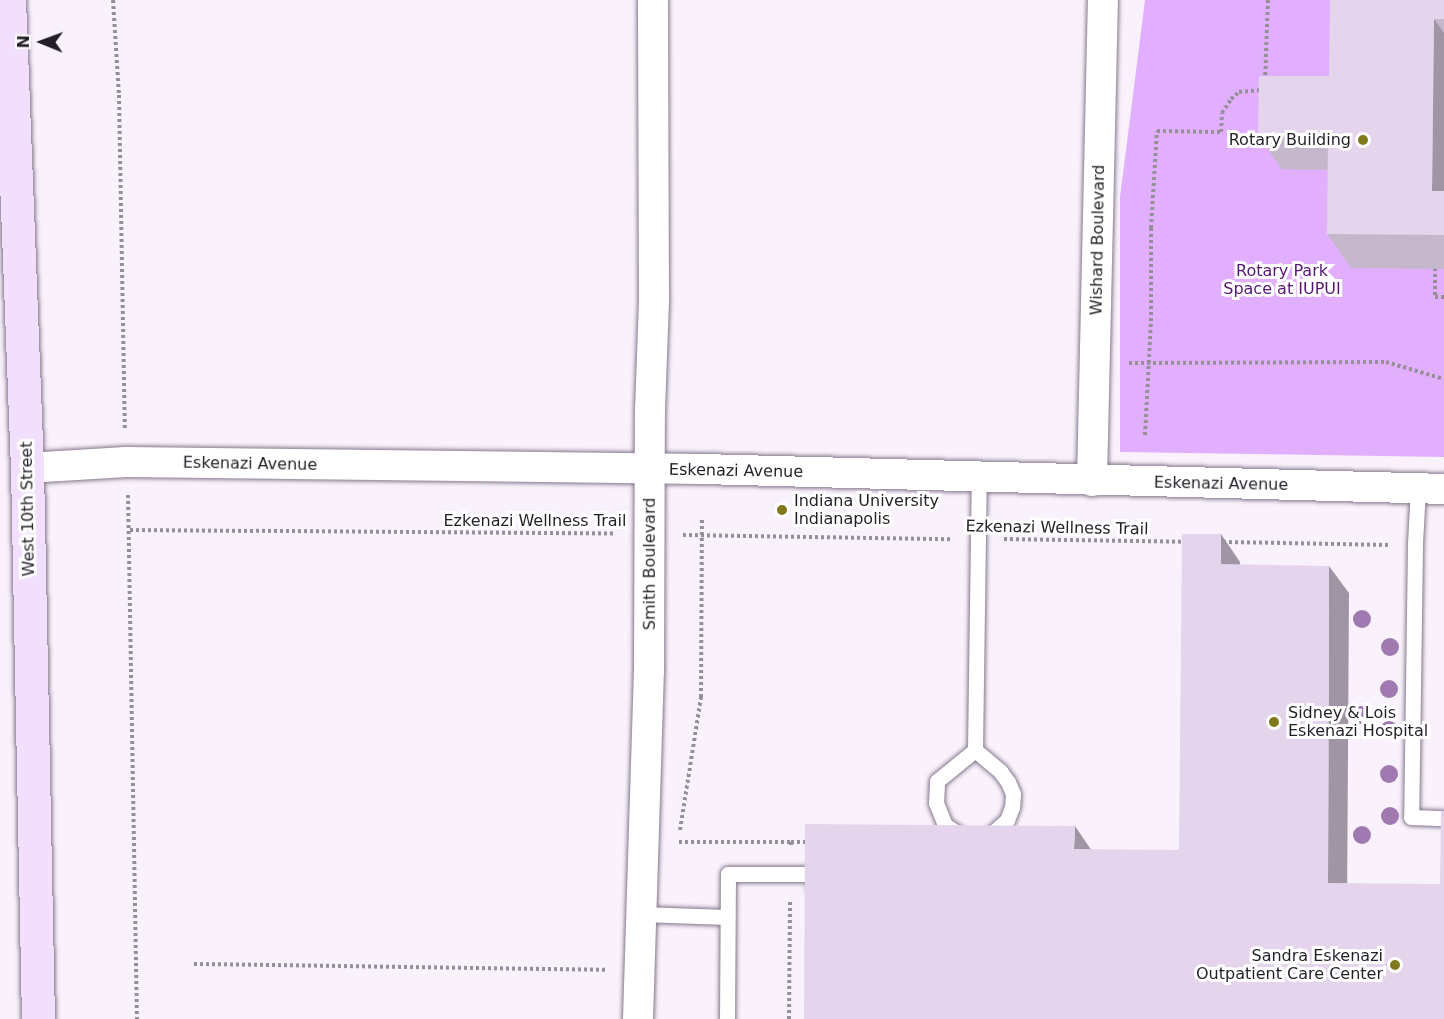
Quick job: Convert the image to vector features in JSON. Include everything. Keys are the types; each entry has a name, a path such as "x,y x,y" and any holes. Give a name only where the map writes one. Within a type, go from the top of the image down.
{"main road":[{"name":"West 10th Street","path":"9,0 27,468 38,1019"}],"street":[{"name":"Smith Boulevard","path":"638,1019 650,671 654,300 653,0"},
{"name":"Wishard Boulevard","path":"1092,481 1103,0"},
{"name":"Eskenazi Avenue","path":"27,468 126,462 651,469 1431,488"}],"lane":[{"path":"975,750 1000,771 1008,782 1012,794 1012,807 1000,829 989,836 965,838 945,825 936,803 937,781 975,750 979,477"},
{"path":"1431,488 1415,544 1411,817 1444,818"},
{"path":"728,1019 728,874 814,874 814,897"},
{"path":"640,914 727,917"}],"path":[{"path":"113,0 119,95 124,397"},
{"path":"1145,435 1151,321 1151,228 1156,131 1221,132 1222,113 1231,99 1239,92 1265,90 1268,0"},
{"path":"1435,268 1435,297 1444,297"},
{"path":"1095,363 1386,362 1444,379"},
{"path":"678,852 701,697 702,517"},
{"name":"Ezkenazi Wellness Trail","path":"137,1019 130,530 651,534 1192,542"},
{"path":"1215,542 1415,544"},
{"path":"791,842 815,842"},
{"path":"194,964 639,970"}],"green space":[{"name":"Rotary Park Space at IUPUI","path":"1145,0 1444,0 1444,457 1120,452 1120,197"}],"building":[{"name":"Rotary Building","path":"1330,0 1444,0 1444,19 1434,19 1432,191 1444,191 1444,235 1327,234 1328,136 1258,136 1259,76 1329,76"},
{"name":"Sidney & Lois Eskenazi Hospital","path":"1182,534 1221,534 1221,564 1329,566 1328,883 1440,884 1441,811 1444,811 1444,1019 804,1019 805,824 1075,826 1074,849 1179,850"}],"place":[{"name":"Rotary Building","path":"1363,140"},
{"name":"Indiana University Indianapolis","path":"782,510"},
{"name":"Sidney & Lois Eskenazi Hospital","path":"1274,722"},
{"name":"Sandra Eskenazi Outpatient Care Center","path":"1395,965"}]}
